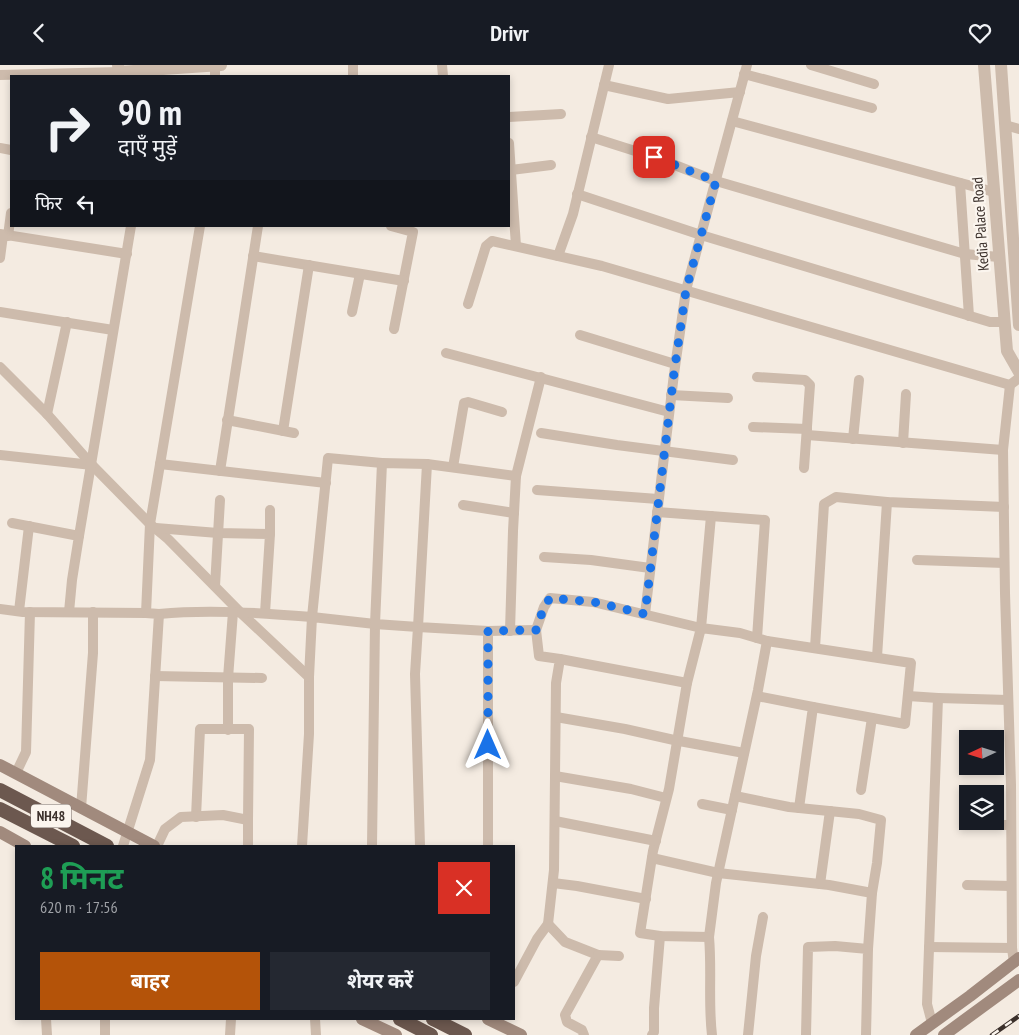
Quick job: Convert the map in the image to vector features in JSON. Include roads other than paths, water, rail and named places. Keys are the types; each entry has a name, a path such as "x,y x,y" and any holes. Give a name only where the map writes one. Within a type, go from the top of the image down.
{"highway":[{"name":"NH48","path":"0,790 104,845"},
{"name":"NH48","path":"0,809 71,845"},
{"path":"402,1020 431,1035"},
{"path":"435,1020 464,1035"}],"main road":[{"path":"0,765 154,845"},
{"path":"0,832 23,845"},
{"path":"916,1035 1015,956"},
{"path":"944,1035 1019,980"},
{"path":"364,1020 396,1035"},
{"path":"492,1020 521,1035"}],"street":[{"path":"0,75 221,65"},
{"path":"558,256 573,214 609,65"},
{"path":"811,65 874,84"},
{"name":"Kedia Palace Road","path":"984,65 1007,351 1017,372"},
{"path":"1001,65 1005,125 1015,208 1019,325"},
{"path":"645,614 671,395 686,290 745,69 872,107"},
{"path":"604,85 668,99 740,93"},
{"path":"510,117 561,113"},
{"path":"732,121 994,192"},
{"path":"1005,125 1019,129"},
{"path":"591,137 654,157 716,181 965,254 999,257"},
{"path":"510,156 516,246"},
{"path":"511,170 551,165"},
{"path":"960,183 970,316"},
{"path":"577,194 701,235 990,323 1004,322"},
{"path":"0,259 4,235 10,216"},
{"path":"70,612 72,580 131,227"},
{"path":"146,613 160,464 200,227"},
{"path":"220,471 258,227"},
{"path":"394,329 413,232 396,227"},
{"path":"4,235 126,254"},
{"path":"468,304 486,246 492,241 602,266 686,290 1017,372 1003,450 1011,886 1015,956 929,947"},
{"path":"253,256 404,281"},
{"path":"283,431 309,265"},
{"path":"352,313 360,274"},
{"path":"0,312 113,329"},
{"path":"47,414 67,322"},
{"path":"580,335 675,364"},
{"path":"446,353 669,412"},
{"path":"0,367 47,414 92,465 215,586 237,612 309,677"},
{"path":"510,631 516,476 541,377"},
{"path":"757,377 804,380 810,385 804,468"},
{"path":"852,439 859,380"},
{"path":"903,443 906,394"},
{"path":"671,395 728,398"},
{"path":"453,467 464,403 468,402 502,412"},
{"path":"227,420 294,433"},
{"path":"753,427 807,432 852,439 1003,450"},
{"path":"541,433 733,459"},
{"path":"0,455 92,465"},
{"path":"302,845 309,734 312,617 328,458 382,463 427,464 516,476"},
{"path":"372,845 375,624 382,463"},
{"path":"160,464 326,483"},
{"path":"420,845 415,674 427,464"},
{"path":"537,490 658,499"},
{"path":"816,648 824,504 836,497 887,502 1004,507"},
{"path":"215,586 220,500"},
{"path":"877,657 887,502"},
{"path":"464,505 514,513"},
{"path":"265,613 270,510"},
{"path":"657,512 765,520 757,638"},
{"path":"709,937 660,936 640,933 652,858 666,798 687,683 701,628 711,516"},
{"path":"12,523 79,536"},
{"path":"19,611 29,526"},
{"path":"153,526 218,533 270,534"},
{"path":"544,557 591,560 650,568"},
{"path":"917,560 1004,563"},
{"path":"687,683 539,656 536,630 544,607 550,598 594,602 701,628 740,633 767,641 911,663 905,724 757,696"},
{"path":"0,609 30,612 159,614 183,612 265,613 418,627 488,631 536,630"},
{"path":"16,773 26,752 30,612"},
{"path":"81,808 93,653 93,612"},
{"path":"228,730 228,678 237,612"},
{"path":"123,845 150,760 159,614"},
{"path":"488,631 488,845"},
{"path":"712,1035 710,995 712,962 709,937 718,873 757,696 767,641"},
{"path":"515,979 537,939 548,924 553,883 556,683 560,659"},
{"path":"155,675 262,678"},
{"path":"908,696 938,699 1008,700"},
{"path":"932,1023 926,1004 938,699"},
{"path":"799,808 813,707"},
{"path":"556,717 744,753"},
{"path":"861,790 872,718"},
{"path":"196,817 200,729 249,729 248,845"},
{"path":"555,776 631,789 666,798"},
{"path":"734,796 881,820 872,893 868,949 866,1035"},
{"path":"702,804 732,810"},
{"path":"820,884 830,811"},
{"path":"157,845 165,829 181,817 223,815 248,820"},
{"path":"555,821 656,841"},
{"path":"1004,825 1011,825"},
{"path":"652,858 718,873 820,884 872,893"},
{"path":"553,883 646,899"},
{"path":"967,885 1011,886"},
{"path":"748,1035 756,956 763,917"},
{"path":"548,924 565,942 598,955 619,956"},
{"path":"652,1035 654,1031 660,936"},
{"path":"806,1035 808,947 835,946 868,949"},
{"path":"584,1035 582,1030 567,1022 565,1015 598,955"},
{"path":"46,1020 47,1035"},
{"path":"105,1020 105,1035"},
{"path":"230,1035 231,1020"},
{"path":"315,1020 316,1035"}],"railway":[{"path":"992,1035 1019,1016"}]}
